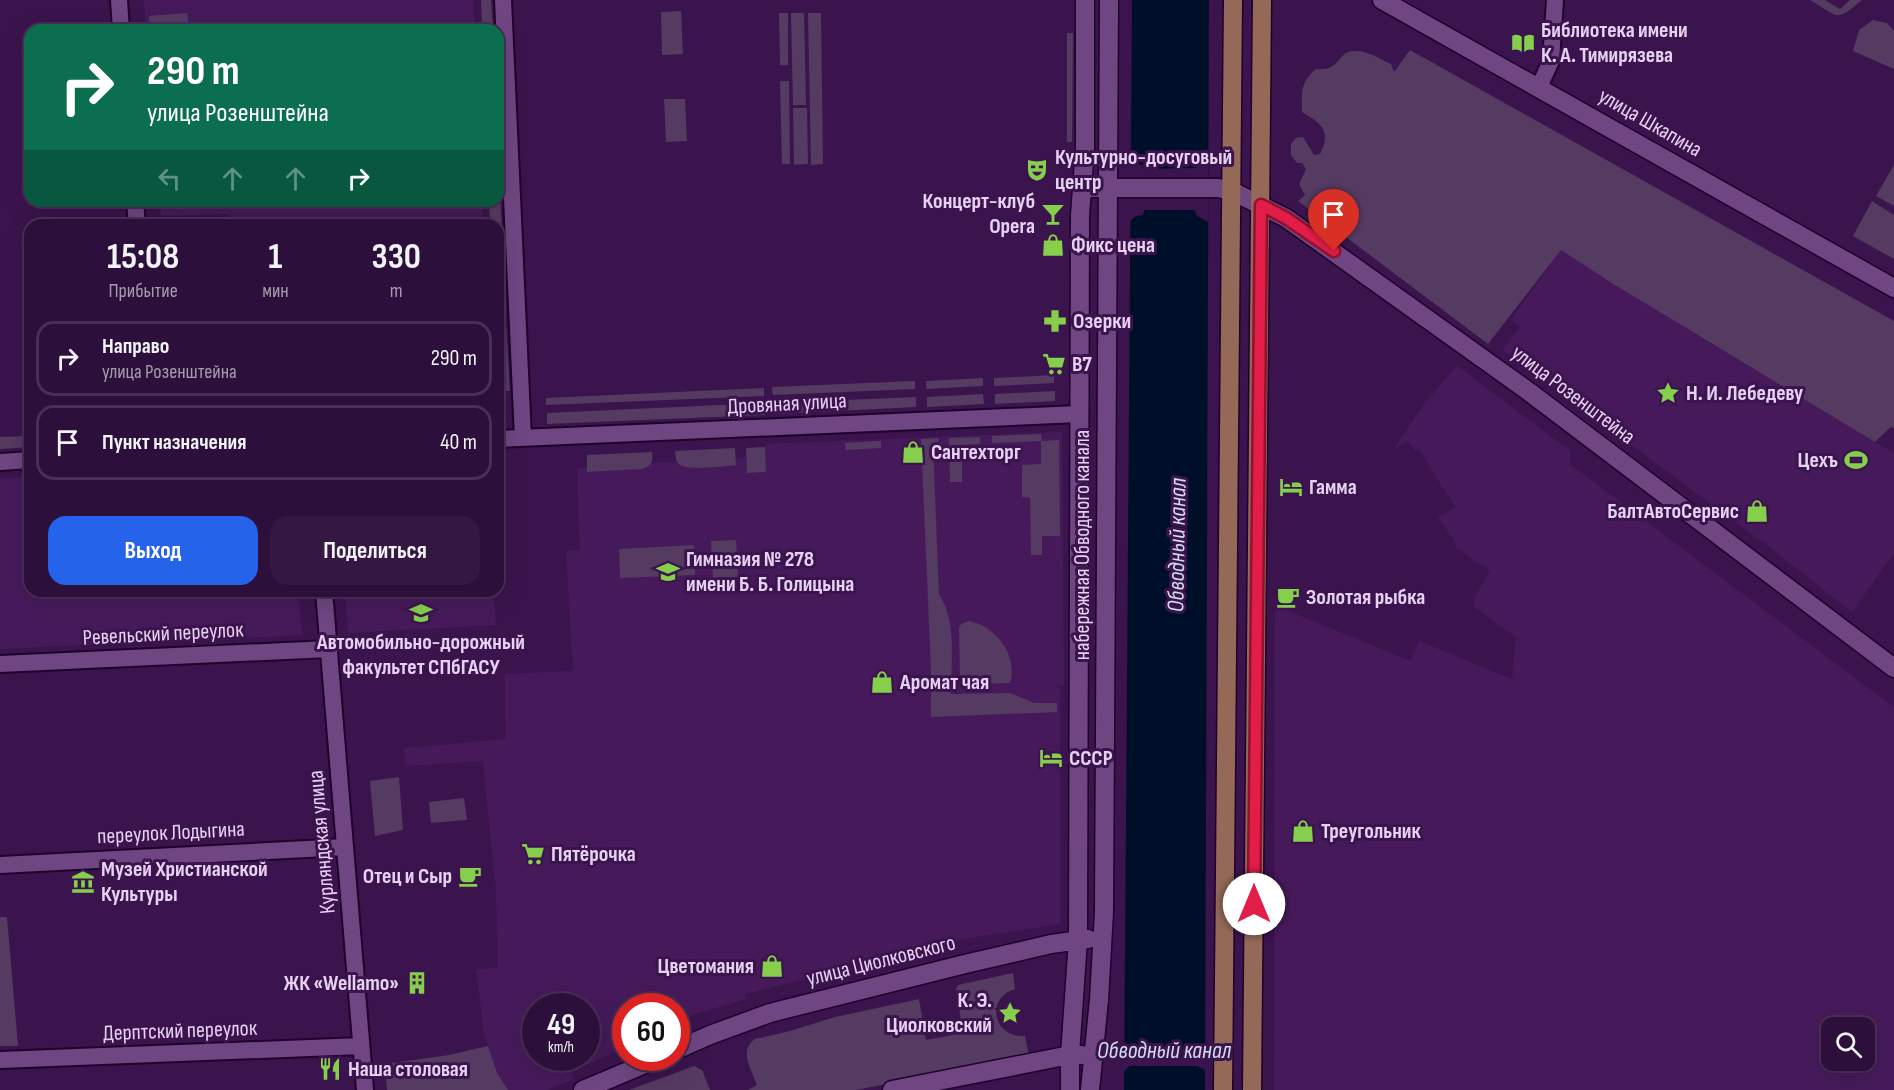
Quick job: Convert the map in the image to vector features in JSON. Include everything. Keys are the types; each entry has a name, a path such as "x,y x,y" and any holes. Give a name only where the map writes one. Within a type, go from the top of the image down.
{"main road":[{"path":"1223,1090 1233,0"},
{"path":"1252,1090 1262,0"}],"street":[{"path":"119,0 121,24"},
{"path":"503,0 523,438"},
{"name":"набережная Обводного канала","path":"1070,1090 1070,1055 1078,940 1080,216 1085,148 1085,0"},
{"name":"набережная Обводного канала","path":"1090,1090 1103,937 1109,0"},
{"name":"улица Шкапина","path":"1382,0 1894,288"},
{"path":"1539,87 1551,61 1555,0"},
{"name":"улица Розенштейна","path":"1082,188 1208,187 1232,191 1286,218 1480,356 1894,668"},
{"name":"Дровяная улица","path":"504,439 1079,414"},
{"path":"0,462 24,460"},
{"name":"Курляндская улица","path":"325,597 365,1090"},
{"name":"Ревельский переулок","path":"0,664 329,649"},
{"name":"переулок Лодыгина","path":"0,865 345,847"},
{"name":"улица Циолковского","path":"690,1044 770,1013 965,964 1078,940 1103,937"},
{"name":"Дерптский переулок","path":"0,1060 361,1046"},
{"path":"892,1090 1070,1055 1092,1054"},
{"path":"583,1090 628,1071"}],"shaded area":[{"path":"144,0 473,0 475,24 146,24"},
{"path":"481,0 491,0 493,24 482,24"},
{"path":"1810,0 1825,0 1840,9 1850,0 1862,0 1847,12 1837,15"},
{"path":"681,11 683,54 662,55 661,12"},
{"path":"187,13 188,24 150,24 149,16"},
{"path":"779,13 788,13 788,65 780,65"},
{"path":"791,13 804,13 806,105 793,105"},
{"path":"808,13 821,13 823,164 811,165"},
{"path":"1873,20 1887,23 1894,31 1894,69 1853,51 1859,30"},
{"path":"1067,33 1073,33 1072,142 1067,142"},
{"path":"1410,50 1894,321 1894,428 1891,427 1875,442 1561,250 1488,344 1298,201 1305,195 1299,184 1306,169 1291,155 1291,144 1296,138 1303,137 1314,155 1320,154 1325,139 1323,128 1302,112 1303,88 1307,79 1316,69 1330,68 1348,52 1354,51 1369,53 1391,64 1394,72"},
{"path":"780,81 789,81 790,164 782,164"},
{"path":"664,99 685,99 687,141 666,142"},
{"path":"793,108 807,108 808,164 794,165"},
{"path":"1894,165 1894,206 1876,196"},
{"path":"1872,201 1894,215 1894,259 1853,236"},
{"path":"160,207 482,207 483,219 233,219 228,214 161,216"},
{"path":"489,207 501,207 501,219 490,219"},
{"path":"1561,250 1708,342 1894,453 1894,553 1852,612 1768,546 1503,350 1520,327 1511,320"},
{"path":"504,310 505,310 510,391 504,391"},
{"name":"Треугольник","path":"1457,366 1570,451 1570,464 1894,707 1894,1090 1274,1090 1275,608 1281,608 1411,661 1419,641 1512,679 1516,637 1474,607 1475,597 1490,571 1455,547 1456,543 1438,517 1455,507 1419,449 1415,451 1408,441 1395,447 1424,404"},
{"path":"1054,375 1054,383 994,386 994,378"},
{"path":"983,378 983,386 926,389 926,381"},
{"path":"915,381 915,389 773,395 772,387"},
{"path":"764,388 764,396 546,405 546,398"},
{"path":"1055,391 1055,401 995,404 995,394"},
{"path":"983,394 984,404 927,407 927,397"},
{"path":"916,397 916,407 774,414 773,403"},
{"path":"764,403 765,415 547,424 547,413"},
{"path":"1062,432 1064,685 1060,685 1060,924 964,939 745,994 746,999 690,1016 690,993 612,993 612,1053 600,1059 600,993 522,993 522,1071 574,1071 572,1072 574,1079 548,1090 508,1090 497,1073 484,1033 476,969 498,968 496,890 483,761 406,766 404,748 506,739 505,674 573,671 566,551 580,550 577,468 765,456 765,444"},
{"path":"1041,434 1042,441 1059,440 1060,536 1042,536 1042,555 1031,555 1030,498 1022,497 1022,465 1041,464 1041,441 992,443 992,436"},
{"path":"24,436 24,447 0,449 0,437"},
{"path":"980,437 980,444 962,445 962,482 950,482 949,438"},
{"path":"938,438 939,446 933,446 939,594 945,605 951,629 951,694 1010,693 1034,703 1057,703 1057,712 931,717 921,439"},
{"path":"881,441 881,448 846,450 845,443"},
{"path":"765,447 766,472 747,473 746,448"},
{"path":"735,448 736,465 691,468 680,465 676,460 675,451"},
{"path":"652,452 651,463 642,469 587,472 587,455"},
{"path":"24,477 24,597 299,597 302,635 0,649 0,479"},
{"path":"736,540 738,577 713,578 711,541"},
{"path":"694,545 695,575 620,578 619,549"},
{"name":"Автомобильно-дорожный факультет СПбГАСУ","path":"345,597 494,597 496,625 348,633"},
{"path":"969,621 988,629 1003,643 1011,662 1010,683 972,684 962,680 959,628 961,624"},
{"path":"399,777 403,830 375,836 370,781"},
{"path":"464,798 467,820 431,823 429,802"},
{"path":"0,917 7,917 18,1046 0,1046"},
{"path":"1013,973 1015,989 999,1000 997,1017 1006,1031 1014,1035 1025,1036 1029,1056 856,1090 748,1090 757,1085 747,1055 747,1049 755,1039 835,1017 919,999 926,1040 963,1033 956,990 958,985"},
{"path":"488,1046 497,1073 508,1090 387,1090 385,1064 449,1055"},
{"path":"694,1066 702,1070 710,1090 629,1090 680,1071 690,1071 690,1067"}],"water":[{"name":"Обводный канал","path":"1132,0 1209,0 1205,1090 1124,1090"}],"pier":[{"path":"1208,158 1208,222 1196,215 1195,210 1144,210 1143,215 1136,216 1130,221 1130,159 1135,164 1143,165 1144,169 1196,168 1197,164"},
{"path":"1205,1051 1205,1070 1197,1066 1130,1066 1124,1071 1124,1054 1129,1058 1198,1058"}],"place":[{"name":"Библиотека имени К. А. Тимирязева","path":"1523,43"},
{"name":"Культурно-досуговый центр","path":"1037,170"},
{"name":"Концерт-клуб Opera","path":"1053,214"},
{"name":"Фикс цена","path":"1053,245"},
{"name":"Озерки","path":"1055,321"},
{"name":"В7","path":"1054,364"},
{"name":"Н. И. Лебедеву","path":"1668,393"},
{"name":"Сантехторг","path":"913,452"},
{"name":"Цехъ","path":"1856,460"},
{"name":"Гамма","path":"1291,487"},
{"name":"БалтАвтоСервис","path":"1757,511"},
{"name":"Гимназия № 278 имени Б. Б. Голицына","path":"668,572"},
{"name":"Золотая рыбка","path":"1288,597"},
{"name":"Автомобильно-дорожный факультет СПбГАСУ","path":"421,613"},
{"name":"Аромат чая","path":"882,682"},
{"name":"СССР","path":"1051,758"},
{"name":"Треугольник","path":"1303,831"},
{"name":"Пятёрочка","path":"533,854"},
{"name":"Отец и Сыр","path":"470,876"},
{"name":"Музей Христианской Культуры","path":"83,882"},
{"name":"Цветомания","path":"772,966"},
{"name":"ЖК «Wellamo»","path":"417,983"},
{"name":"К. Э. Циолковский","path":"1010,1013"},
{"name":"Наша столовая","path":"330,1069"}],"route":[{"path":"1254,904 1261,205 1286,218 1334,251"}]}
